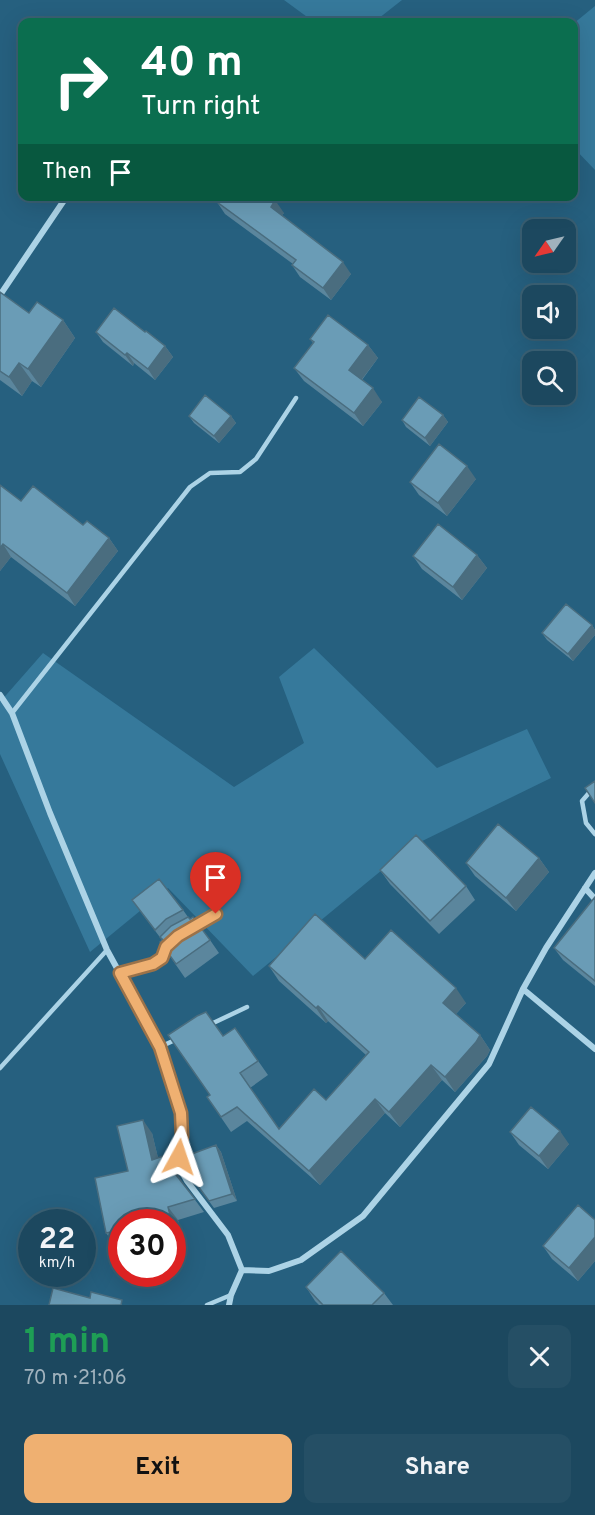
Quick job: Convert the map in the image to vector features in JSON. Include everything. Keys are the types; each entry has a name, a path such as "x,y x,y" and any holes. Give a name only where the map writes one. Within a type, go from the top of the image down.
{"street":[{"path":"0,295 64,201"},
{"path":"0,695 12,713 50,813 107,950 160,1047 181,1113 182,1136 179,1157 181,1170 228,1235 242,1270 229,1305"},
{"path":"242,1270 269,1271 301,1260 363,1216 489,1064 546,948 595,873"},
{"path":"585,888 595,899"},
{"path":"524,989 595,1049"}],"lane":[{"path":"12,713 190,487 210,473 240,472 256,459 296,398"},
{"path":"595,786 582,801 586,823 595,834"},
{"path":"188,930 216,914"},
{"path":"120,973 153,964 162,958 166,947 172,942"},
{"path":"0,1068 107,950"},
{"path":"204,1027 247,1007"},
{"path":"160,1047 182,1037"},
{"path":"207,1305 231,1295"}],"shaded area":[{"path":"284,0 402,0 379,18 309,18"},
{"path":"595,6 595,170 578,152 578,20"},
{"path":"314,648 437,768 527,729 551,778 410,847 253,976 168,888 90,952 0,754 0,702 43,653 234,787 304,743 279,677"}],"building":[{"path":"274,201 271,207 343,262 323,288 292,265 296,260 217,202"},
{"path":"0,292 29,313 37,302 63,320 28,369 19,363 9,377 0,371"},
{"path":"114,308 165,346 148,369 127,353 125,355 96,332"},
{"path":"328,315 368,345 349,370 373,388 354,413 294,368 314,342 310,339"},
{"path":"205,395 231,416 214,436 189,416"},
{"path":"419,397 443,415 425,438 402,420"},
{"path":"439,444 467,466 438,503 410,482"},
{"path":"0,485 21,501 33,486 83,525 87,521 109,538 67,593 3,544 0,548"},
{"path":"438,524 477,555 453,587 413,556"},
{"path":"566,604 592,625 568,654 542,633"},
{"path":"595,781 595,803 585,788"},
{"path":"498,824 539,858 506,898 466,863"},
{"path":"416,835 466,886 430,921 380,870"},
{"path":"159,879 183,910 166,919 155,930 132,900"},
{"path":"595,897 595,981 554,948"},
{"path":"315,914 365,959 391,930 456,988 443,1003 480,1035 445,1077 431,1065 389,1112 375,1099 309,1171 237,1107 221,1117 207,1097 210,1095 168,1035 206,1012 223,1036 235,1028 258,1061 240,1073 279,1129 314,1089 326,1100 369,1052 269,966"},
{"path":"188,917 190,919 193,917 210,940 176,964 160,942 163,940 160,937 171,926"},
{"path":"531,1107 560,1131 539,1156 510,1132"},
{"path":"143,1120 152,1160 166,1155 173,1171 195,1199 168,1207 168,1209 108,1209 108,1233 106,1233 95,1178 128,1171 117,1126"},
{"path":"216,1145 232,1194 209,1201 187,1171 181,1158"},
{"path":"578,1205 595,1220 595,1237 569,1268 543,1246"},
{"path":"341,1251 384,1293 372,1305 323,1305 306,1287"},
{"path":"53,1288 90,1298 91,1292 122,1300 121,1305 49,1305"}],"route":[{"path":"179,1157 182,1136 181,1113 160,1047 120,973 153,964 162,958 166,947 178,936 216,914"}]}
